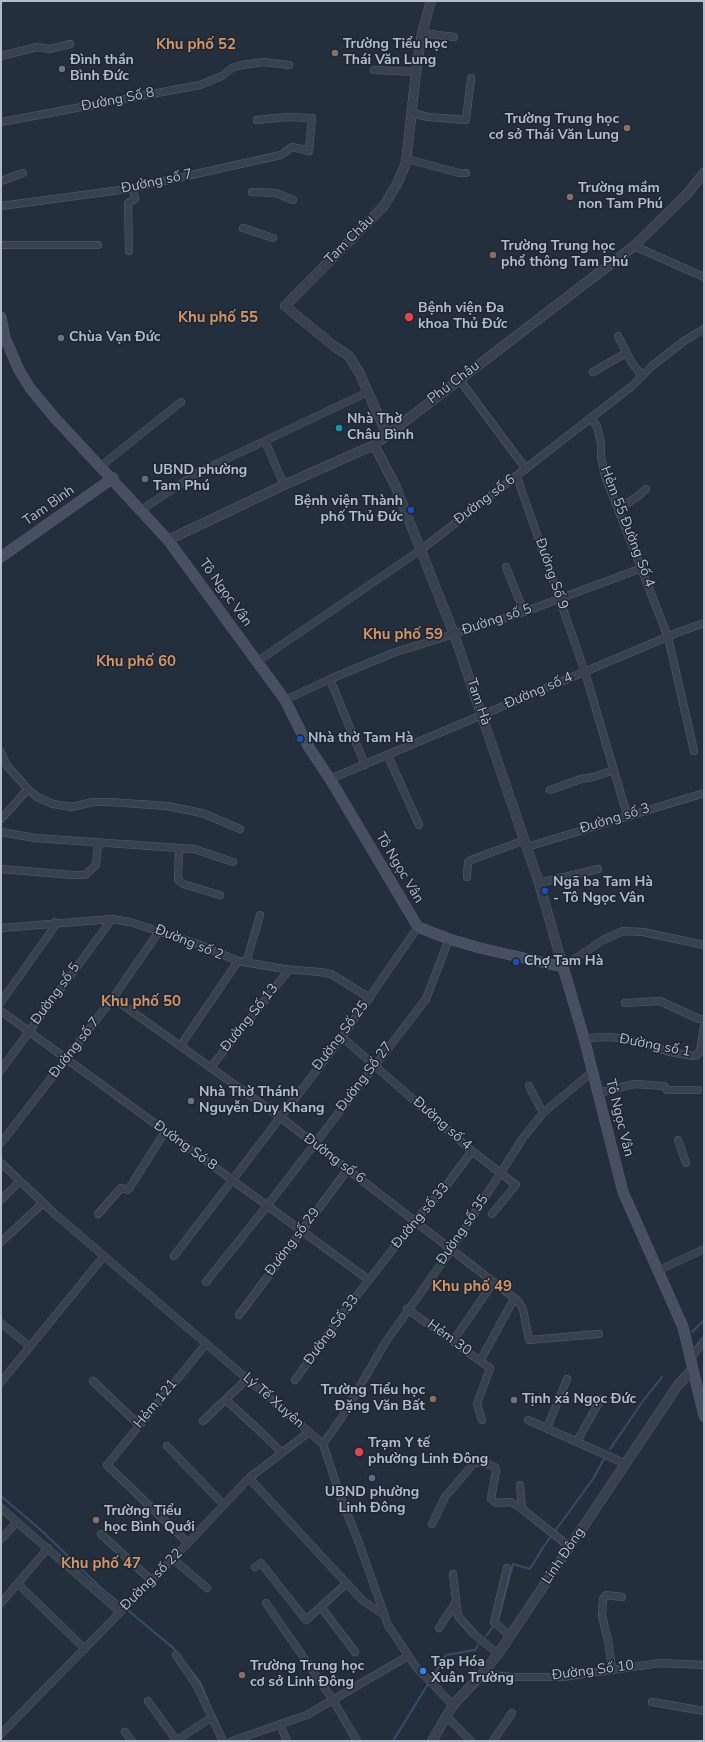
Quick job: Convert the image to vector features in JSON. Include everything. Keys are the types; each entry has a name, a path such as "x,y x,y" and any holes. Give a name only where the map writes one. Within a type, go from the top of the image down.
{"main road":[{"name":"Tô Ngọc Vân","path":"1,317 3,338 30,388 54,417 113,478 168,540 258,661 285,700 308,746 330,779 418,927"},
{"name":"Tam Bình","path":"1,557 113,478"},
{"path":"418,927 449,940 563,967"},
{"name":"Tô Ngọc Vân","path":"563,967 593,1071 623,1192 659,1270 683,1327 704,1416"}],"street":[{"name":"Tam Châu","path":"387,435 360,372 349,356 334,346 285,306 383,207 397,184 407,160 416,72 422,33 431,1"},
{"path":"422,33 454,37"},
{"path":"1,56 37,47 50,49 70,44"},
{"name":"Đường Số 8","path":"1,122 200,85 222,76 232,68 242,65 263,62 289,65"},
{"path":"374,70 416,72"},
{"path":"412,113 466,120 471,78"},
{"name":"Đường số 7","path":"1,206 133,188 281,155 292,147 309,151 312,118 286,117 257,120"},
{"path":"407,160 466,174"},
{"path":"1,181 23,173"},
{"name":"Phú Châu","path":"168,540 284,485 374,445 634,246 687,194 704,173"},
{"path":"129,251 128,203 135,199 133,188"},
{"path":"252,192 276,193 293,200"},
{"path":"243,228 273,238"},
{"path":"1,245 98,245"},
{"path":"634,246 704,277"},
{"name":"Đường số 6","path":"258,661 422,549 632,386 684,341 704,329"},
{"path":"618,336 626,353 642,376"},
{"path":"593,372 626,353"},
{"path":"459,379 526,469"},
{"path":"141,510 199,472 368,392"},
{"path":"101,466 181,402"},
{"name":"Hẻm 55 Đường Số 4","path":"590,418 597,426 601,443 601,456 605,476 668,637 694,751"},
{"path":"265,441 284,485"},
{"name":"Tam Hà","path":"374,445 395,485 422,549 454,634 539,882 563,967"},
{"name":"Đường Số 9","path":"516,476 585,672 627,815"},
{"path":"618,509 638,497 646,489"},
{"path":"506,567 524,612"},
{"name":"Đường số 5","path":"285,700 330,679 393,653 524,612 642,568"},
{"name":"Đường số 4","path":"330,779 704,623"},
{"path":"330,679 365,764"},
{"path":"1,752 8,766 28,789 37,797 53,804 72,807 94,802 109,802 168,806 202,813 240,829"},
{"path":"388,756 419,825"},
{"path":"550,790 580,779 593,777 614,770"},
{"path":"1,819 28,789"},
{"name":"Đường số 3","path":"467,877 468,862 471,860 704,793"},
{"path":"1,832 35,838 194,849 233,862"},
{"path":"1,869 73,876 85,874 96,865 99,850 98,843"},
{"path":"179,849 178,880 183,884 220,895"},
{"path":"539,882 598,869"},
{"path":"246,963 260,915"},
{"name":"Đường số 5","path":"1,1070 112,919"},
{"name":"Đường số 2","path":"1,928 55,922 112,919 160,930 238,961 289,970 331,974 370,998"},
{"path":"1,1002 55,926 55,922"},
{"name":"Đường Số 25","path":"174,1256 342,1037 418,927"},
{"name":"Đường số 7","path":"1,1143 114,998 160,930"},
{"path":"563,967 603,940 622,931 643,932 704,945"},
{"name":"Đường Số 27","path":"206,1282 267,1206 426,999 449,940"},
{"path":"182,1045 238,961"},
{"name":"Đường Số 13","path":"211,1067 289,970"},
{"name":"Đường số 6","path":"114,998 182,1045 280,1117 514,1298 523,1309 529,1340 599,1334"},
{"path":"625,1003 660,1001 693,1017 704,1019"},
{"name":"Đường Só 8","path":"1,1011 369,1280"},
{"name":"Đường số 1","path":"584,1038 611,1037 630,1040 670,1052 693,1056 697,1055 700,1051 704,1027"},
{"name":"Đường số 4","path":"342,1037 472,1151 516,1185 492,1214"},
{"name":"Đường số 35","path":"323,1444 342,1417 407,1308 451,1250 523,1138 543,1113 593,1071"},
{"path":"598,1093 634,1084 664,1086 667,1090 698,1090"},
{"path":"529,1086 543,1113"},
{"path":"98,1214 121,1188 128,1190 165,1132"},
{"path":"678,1140 686,1163"},
{"name":"Đường số 33","path":"369,1280 415,1221 449,1182 472,1151"},
{"name":"Lý Tế Xuyên","path":"1,1163 43,1203 323,1444"},
{"name":"Đường số 29","path":"239,1315 348,1169"},
{"path":"1,1200 20,1181"},
{"path":"1,1242 43,1203"},
{"path":"659,1270 704,1249"},
{"path":"1,1382 104,1256"},
{"name":"Đường Số 33","path":"295,1380 369,1280"},
{"path":"453,1341 493,1283"},
{"path":"480,1361 514,1298"},
{"name":"Hẻm 30","path":"407,1308 490,1368 477,1404 482,1420"},
{"path":"1,1323 29,1346"},
{"path":"691,1358 704,1341"},
{"name":"Hẻm 121","path":"188,1543 107,1465 206,1344"},
{"name":"Linh Đông","path":"432,1741 453,1705 482,1674 498,1654 678,1385 693,1369"},
{"path":"203,1421 247,1379"},
{"path":"547,1428 567,1379"},
{"path":"93,1381 139,1425"},
{"path":"577,1441 601,1399"},
{"path":"226,1400 281,1452"},
{"path":"528,1420 626,1464"},
{"name":"Đường số 22","path":"1,1734 152,1581 249,1478 309,1432"},
{"path":"323,1444 382,1614 416,1667 453,1705"},
{"path":"167,1446 223,1504"},
{"path":"432,1524 445,1498 474,1463 481,1462 495,1467 496,1471 491,1499 496,1503 511,1502 550,1530 570,1547"},
{"path":"249,1478 363,1600 382,1614"},
{"path":"520,1485 522,1509"},
{"path":"1,1508 121,1612"},
{"path":"1,1539 17,1522"},
{"path":"100,1534 152,1581"},
{"path":"1,1603 48,1548"},
{"path":"173,1559 207,1588"},
{"path":"255,1567 261,1563 306,1620 347,1583"},
{"path":"508,1568 496,1623 510,1636"},
{"path":"453,1574 458,1616 474,1634 498,1654"},
{"path":"18,1584 85,1649"},
{"path":"612,1669 608,1640 602,1616 603,1599 606,1595 622,1597"},
{"path":"439,1628 456,1602"},
{"path":"266,1603 332,1700 357,1741"},
{"path":"321,1607 355,1652"},
{"path":"176,1655 197,1686 223,1741"},
{"path":"232,1741 307,1715 408,1656"},
{"name":"Đường Số 10","path":"482,1674 511,1677 563,1677 660,1663 704,1665"},
{"path":"148,1701 175,1741 212,1718"},
{"path":"652,1702 704,1711"},
{"path":"493,1741 512,1713"},
{"path":"447,1717 471,1741"},
{"path":"280,1724 287,1741"},
{"path":"125,1732 132,1741"}],"waterway":[{"path":"692,1332 704,1320"},
{"path":"610,1449 643,1401 662,1377"},
{"path":"498,1620 513,1564 530,1569 544,1546 593,1479 604,1459"},
{"path":"1,1496 42,1531 100,1587 172,1647 177,1653"},
{"path":"486,1636 495,1624"},
{"path":"393,1741 446,1655 475,1650 478,1645"},
{"path":"188,1667 200,1682 208,1701"}],"place":[{"name":"Trường Tiểu học Thái Văn Lung","path":"335,53"},
{"name":"Đình thần Bình Đức","path":"62,69"},
{"name":"Trường Trung học cơ sở Thái Văn Lung","path":"627,128"},
{"name":"Trường mầm non Tam Phú","path":"570,197"},
{"name":"Trường Trung học phổ thông Tam Phú","path":"493,255"},
{"name":"Bệnh viện Đa khoa Thủ Đức","path":"409,317"},
{"name":"Chùa Vạn Đức","path":"61,338"},
{"name":"Nhà Thờ Châu Bình","path":"339,428"},
{"name":"UBND phường Tam Phú","path":"145,479"},
{"name":"Bệnh viện Thành phố Thủ Đức","path":"411,510"},
{"name":"Nhà thờ Tam Hà","path":"300,739"},
{"name":"Ngã ba Tam Hà - Tô Ngọc Vân","path":"545,891"},
{"name":"Chợ Tam Hà","path":"516,962"},
{"name":"Nhà Thờ Thánh Nguyễn Duy Khang","path":"191,1101"},
{"name":"Trường Tiểu học Đặng Văn Bất","path":"433,1399"},
{"name":"Tịnh xá Ngọc Đức","path":"514,1400"},
{"name":"Trạm Y tế phường Linh Đông","path":"359,1452"},
{"name":"UBND phường Linh Đông","path":"372,1478"},
{"name":"Trường Tiểu học Bình Quới","path":"96,1520"},
{"name":"Tạp Hóa Xuân Trường","path":"423,1671"},
{"name":"Trường Trung học cơ sở Linh Đông","path":"242,1675"}],"district":[{"name":"Khu phố 52","path":"196,45"},
{"name":"Khu phố 55","path":"218,318"},
{"name":"Khu phố 59","path":"403,635"},
{"name":"Khu phố 60","path":"136,662"},
{"name":"Khu phố 50","path":"141,1002"},
{"name":"Khu phố 49","path":"472,1287"},
{"name":"Khu phố 47","path":"101,1564"}]}
